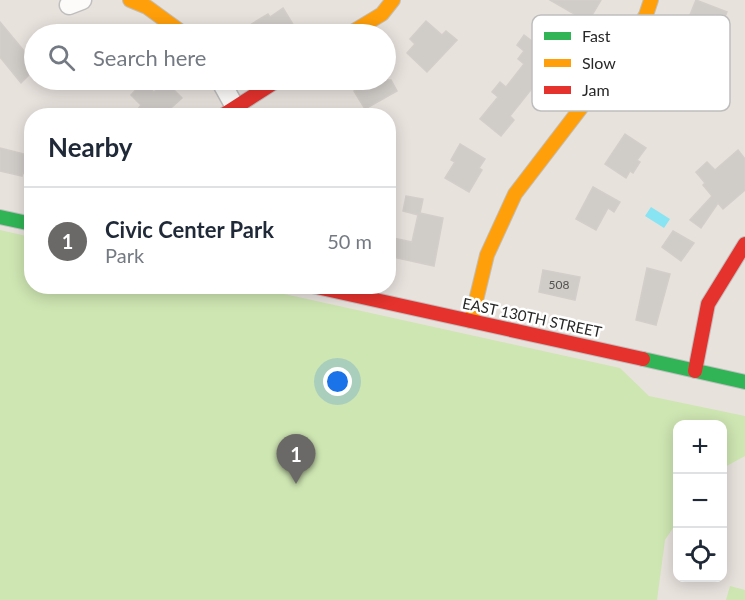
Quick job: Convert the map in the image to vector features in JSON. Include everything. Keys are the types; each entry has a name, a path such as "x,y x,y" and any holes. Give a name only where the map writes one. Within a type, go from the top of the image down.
{"street":[{"path":"130,0 147,8 170,24"},
{"path":"366,24 382,14 393,0"},
{"path":"646,15 651,0"},
{"path":"223,90 228,108"},
{"path":"234,108 262,90"},
{"path":"471,321 487,255 515,194 578,111"},
{"path":"0,217 24,222"},
{"path":"695,370 708,304 745,244"},
{"name":"EAST 130TH STREET","path":"348,294 745,382"}],"green space":[{"path":"0,230 24,235 24,294 285,294 620,368 649,396 745,416 745,456 727,466 727,420 673,420 673,528 665,540 657,600 0,600"},
{"path":"730,586 745,590 745,600 726,600"}],"water":[{"path":"651,207 670,219 664,228 645,216"}],"building":[{"path":"550,0 601,0 592,15 576,15"},
{"path":"696,0 727,12 726,15 690,15"},
{"path":"283,8 293,24 252,24 268,14 270,17"},
{"path":"426,21 442,35 446,31 457,40 427,72 407,53 415,44 410,39"},
{"path":"0,22 24,51 24,80 21,83 0,57"},
{"path":"524,35 532,41 532,88 510,116 514,120 501,136 480,119 498,97 492,92 500,82 506,87 524,64 518,59 524,51 517,45"},
{"path":"396,89 397,91 364,108 354,91"},
{"path":"136,90 154,92 174,90 182,98 171,108 139,108 141,105 131,95"},
{"path":"625,134 646,148 637,160 640,162 633,173 630,171 626,178 605,164"},
{"path":"460,144 485,159 479,168 482,170 469,192 445,178 455,162 451,160"},
{"path":"0,148 24,154 22,176 0,171"},
{"path":"738,150 745,159 745,190 723,209 718,203 701,228 690,220 712,196 696,172 707,162 715,170"},
{"path":"593,187 620,202 614,212 608,208 596,230 576,219"},
{"path":"406,196 423,199 420,213 443,218 434,266 396,258 396,239 412,242 418,215 403,211"},
{"path":"673,231 694,243 681,261 662,247"},
{"path":"647,268 670,274 656,325 636,320"},
{"path":"543,270 580,277 575,300 539,292"}],"traffic: fast":[{"path":"0,217 24,222"},
{"path":"643,359 745,382"}],"traffic: slow":[{"path":"130,0 147,7 170,24"},
{"path":"366,24 382,14 393,0"},
{"path":"646,15 651,0"},
{"path":"471,321 487,255 515,194 579,111"}],"traffic: jam":[{"path":"234,108 262,90"},
{"path":"695,371 708,304 745,244"},
{"path":"348,294 643,359"}],"place":[{"name":"Civic Center Park","path":"296,484"}]}
